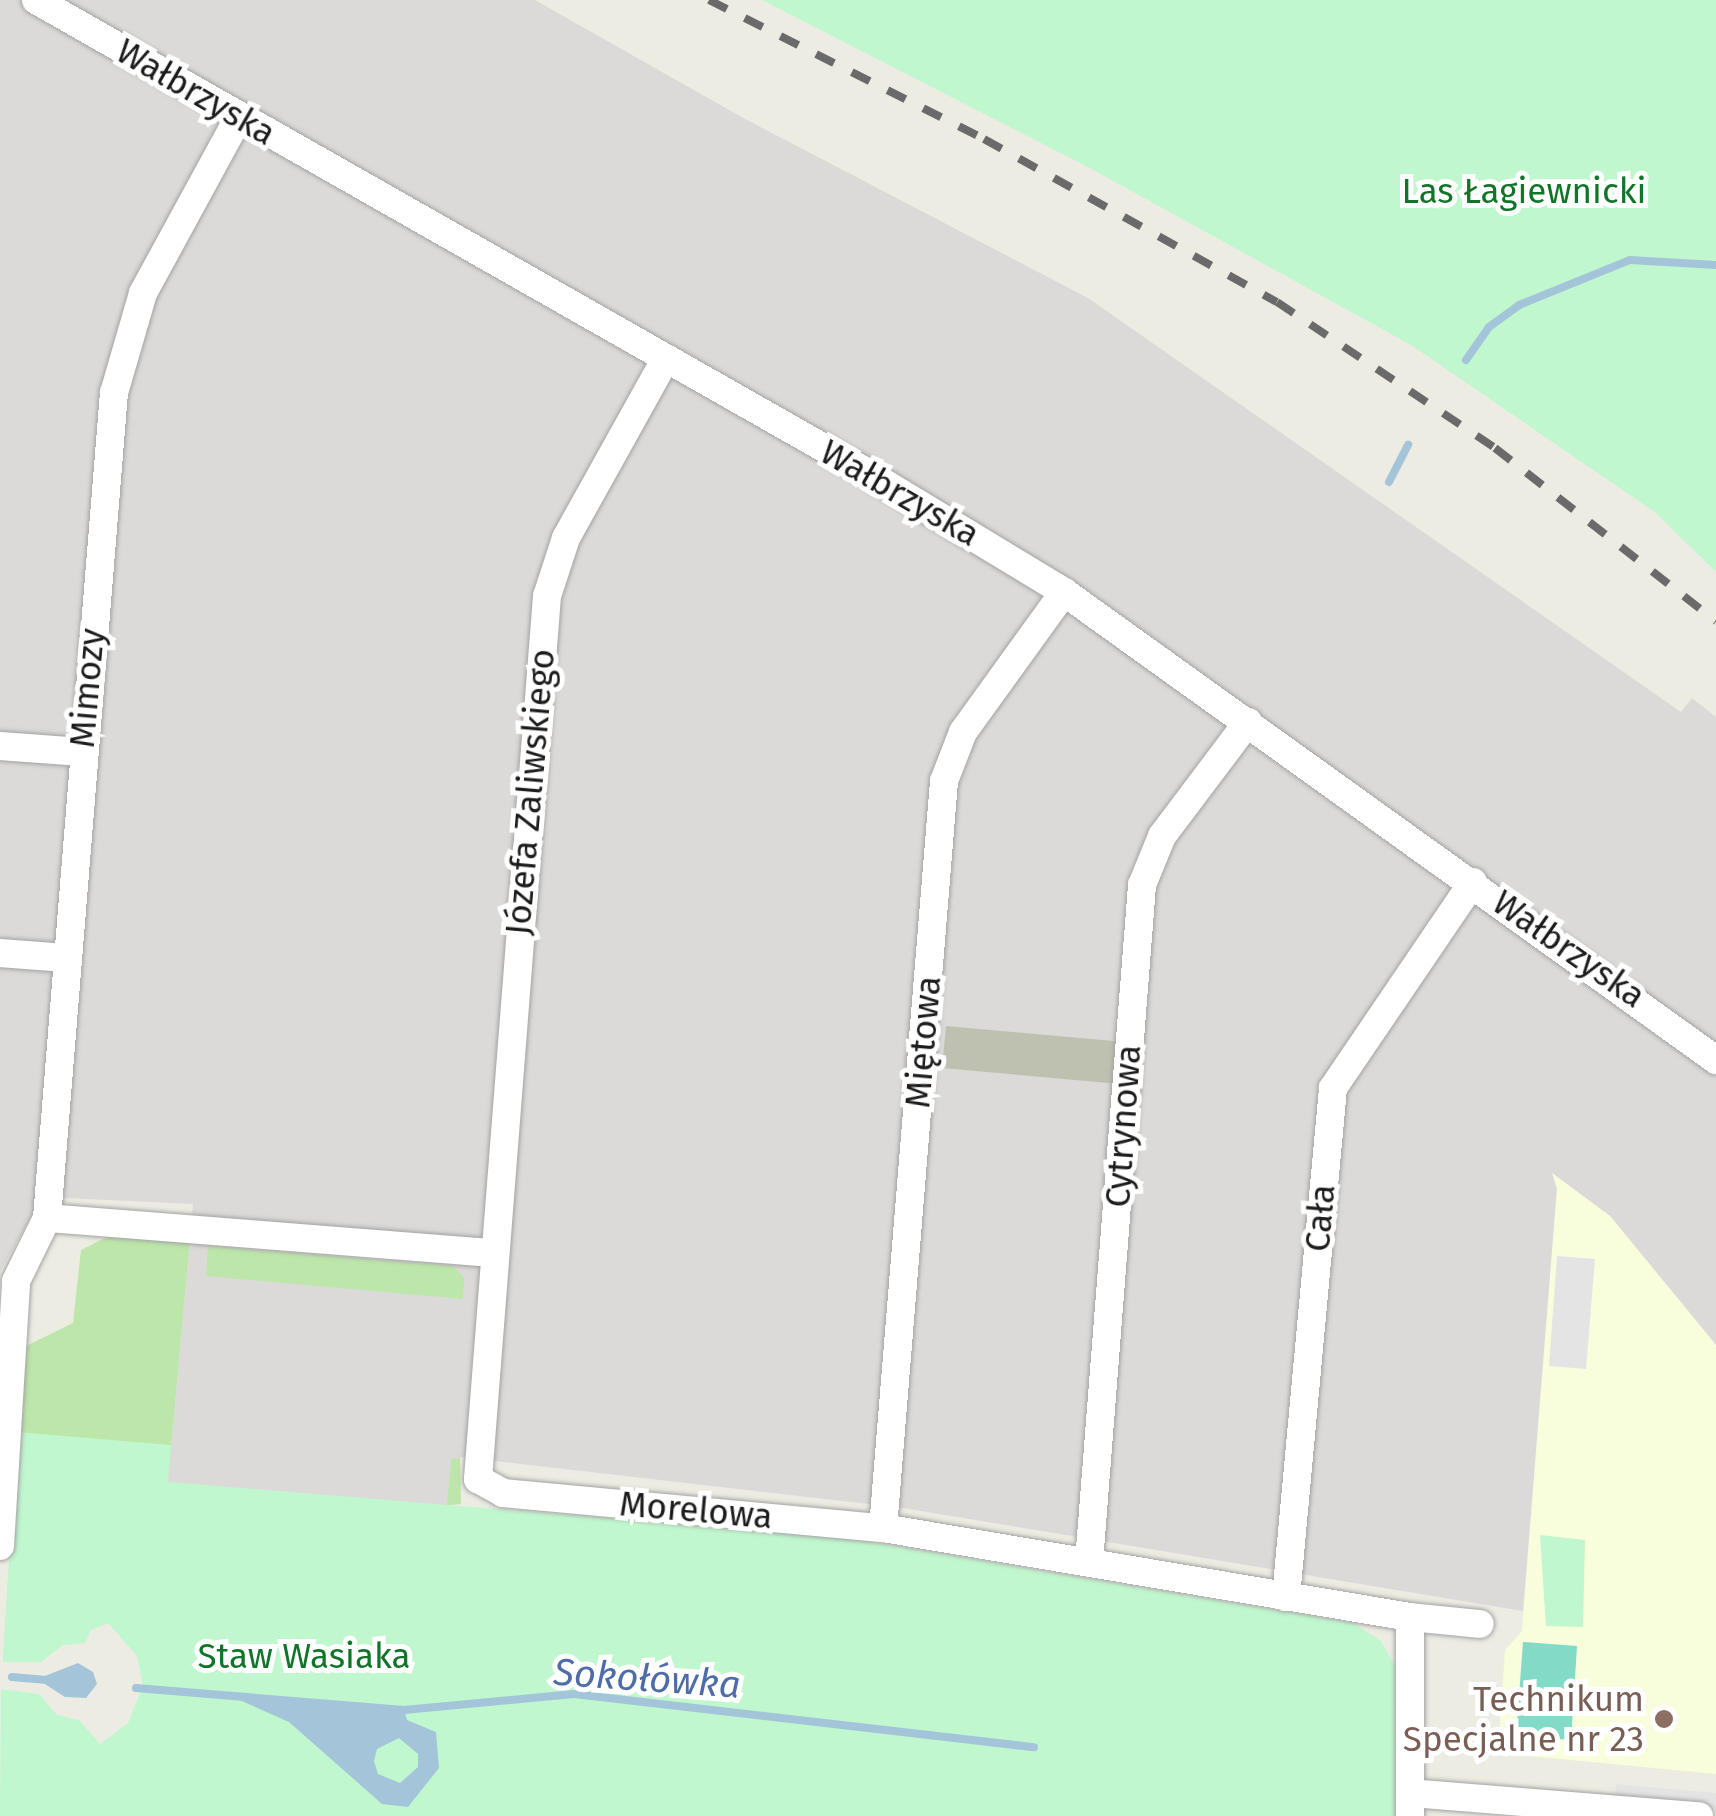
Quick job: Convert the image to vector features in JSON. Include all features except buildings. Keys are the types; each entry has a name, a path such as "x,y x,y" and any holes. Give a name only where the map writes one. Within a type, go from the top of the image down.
{"street":[{"name":"Wałbrzyska","path":"36,0 1064,592 1716,1060"},
{"name":"Mimozy","path":"8,1281 46,1218 114,393 127,340 167,244 239,116"},
{"name":"Józefa Zaliwskiego","path":"492,1253 547,596 566,538 664,360"},
{"name":"Miętowa","path":"883,1528 944,781 963,732 1064,592"},
{"name":"Cytrynowa","path":"1089,1562 1142,884 1162,836 1248,722"},
{"path":"0,746 82,752"},
{"name":"Cała","path":"1286,1597 1333,1088 1473,882"},
{"path":"0,953 66,958"},
{"path":"46,1218 492,1253"},
{"name":"Morelowa","path":"492,1253 475,1461 483,1486 502,1494 883,1528 1410,1617 1480,1624"},
{"path":"0,1546 8,1281"},
{"path":"1410,1617 1410,1805 1699,1816"}],"shaded area":[{"path":"0,0 535,0 745,119 1088,298 1681,712 1692,698 1716,717 1716,1345 1610,1216 1553,1174 1557,1189 1523,1611 903,1508 461,1457 451,1461 448,1506 168,1482 193,1204 42,1197 0,1272"},
{"path":"946,1026 1125,1042 1120,1084 942,1068"},
{"path":"1552,1173 1610,1216 1716,1345 1716,1774 1498,1753 1505,1650 1522,1631 1557,1189"},
{"path":"1557,1256 1595,1259 1586,1369 1549,1366"},
{"path":"1523,1642 1577,1646 1571,1740 1516,1736"},
{"path":"78,1663 93,1672 97,1684 86,1698 65,1697 37,1679"},
{"name":"Staw Wasiaka","path":"233,1697 404,1710 407,1720 436,1732 439,1768 408,1807 382,1804 289,1722","holes":["399,1738 418,1754 418,1767 400,1783 378,1774 374,1761 377,1749"]},
{"path":"1616,1784 1716,1793 1716,1810 1615,1801"}],"green space":[{"name":"Las Łagiewnicki","path":"762,0 1716,0 1716,572 1656,513 1411,345 1086,166"},
{"path":"111,1235 190,1239 168,1482 444,1506 319,1519 3,1662 22,1348 73,1323 81,1250"},
{"path":"208,1246 453,1266 464,1278 463,1299 206,1276"},
{"name":"Staw Wasiaka","path":"17,1432 171,1445 168,1482 841,1537 1353,1623 1381,1641 1395,1666 1397,1816 0,1816 1,1689 39,1694 57,1715 79,1720 100,1744 128,1723 143,1686 137,1656 108,1623 91,1630 85,1643 63,1645 41,1662 3,1662"},
{"path":"460,1457 461,1504 447,1505 451,1460"},
{"path":"1540,1535 1585,1540 1583,1627 1546,1626"}],"waterway":[{"path":"1466,360 1489,327 1519,305 1630,260 1716,265"},
{"path":"1389,482 1408,445"},
{"name":"Sokołówka","path":"12,1677 47,1680"},
{"name":"Sokołówka","path":"136,1688 404,1710 574,1694 1034,1747"}],"railway":[{"path":"709,0 984,139 1277,302 1495,448 1716,621"}],"place":[{"name":"Technikum Specjalne nr 23","path":"1664,1719"}]}
